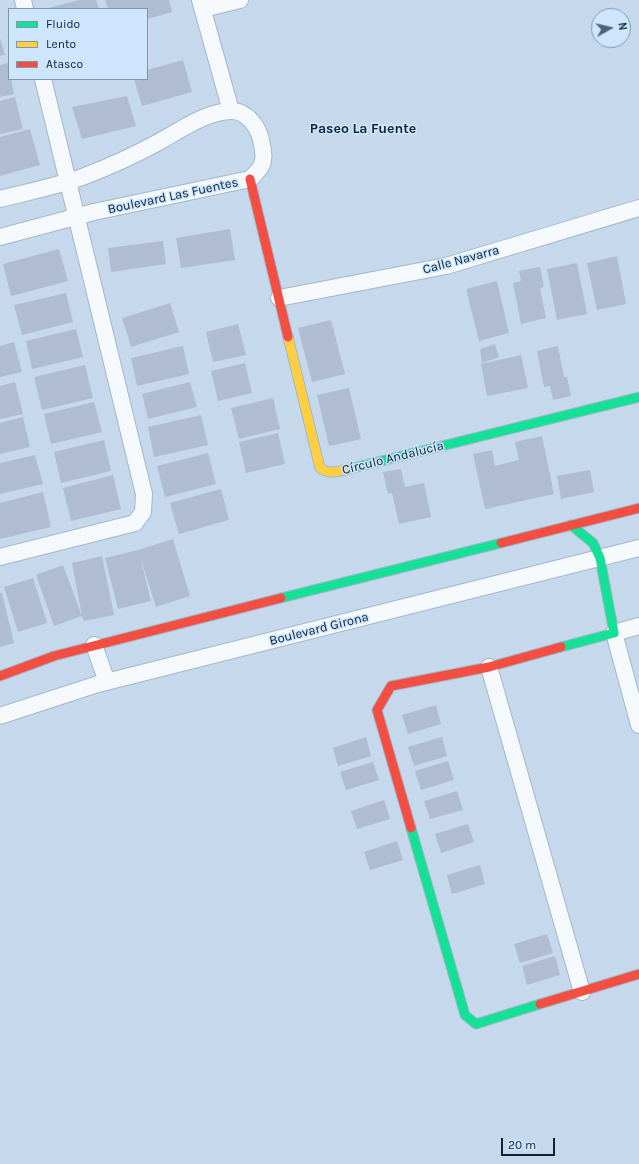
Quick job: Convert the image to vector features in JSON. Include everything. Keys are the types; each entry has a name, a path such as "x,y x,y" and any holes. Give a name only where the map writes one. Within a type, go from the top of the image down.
{"street":[{"path":"0,200 85,176 154,145 208,116 231,111 201,4 240,0"},
{"path":"0,557 135,523 143,512 144,494 43,80"},
{"name":"Boulevard Las Fuentes","path":"0,237 77,216 250,180 260,170 264,156 261,136 254,123 245,115 231,111"},
{"name":"Círculo Andalucía","path":"250,180 320,468 326,472 335,472 639,397"},
{"name":"Calle Navarra","path":"279,298 446,266 639,208"},
{"path":"0,676 54,656 94,645 639,508"},
{"path":"571,525 593,543 600,558 614,633 639,725"},
{"name":"Boulevard Girona","path":"0,716 107,682 639,548"},
{"path":"639,626 489,667 391,686 376,710 465,1015 476,1024 639,974"},
{"path":"94,645 107,682"},
{"path":"489,667 582,992"}],"building":[{"path":"79,0 96,0 99,8 49,8"},
{"path":"105,0 169,0 172,12 148,19 148,8 108,8"},
{"path":"0,38 5,55 0,56"},
{"path":"183,60 192,92 142,106 134,80 148,80 148,70"},
{"path":"8,63 8,80 11,80 14,94 0,97 0,65"},
{"path":"127,96 136,126 82,139 72,107"},
{"path":"15,97 23,129 0,134 0,101"},
{"path":"30,129 40,165 0,176 0,137"},
{"path":"230,229 235,260 181,268 176,238"},
{"path":"163,241 166,264 111,272 108,248"},
{"path":"59,249 68,281 11,296 3,264"},
{"path":"617,256 626,304 597,310 587,263"},
{"path":"577,263 587,314 557,320 547,269"},
{"path":"540,267 544,287 540,288 546,318 521,324 513,283 521,281 519,271"},
{"path":"497,281 509,333 479,341 466,289"},
{"path":"66,293 73,322 22,335 14,305"},
{"path":"170,303 179,332 131,347 122,318"},
{"path":"331,320 345,374 312,382 298,328"},
{"path":"238,324 246,355 213,362 206,332"},
{"path":"76,329 83,357 32,369 26,341"},
{"path":"14,342 22,372 0,377 0,346"},
{"path":"495,344 499,357 482,363 480,349"},
{"path":"183,346 189,374 137,386 131,358"},
{"path":"558,346 564,377 567,377 571,396 553,400 550,386 544,387 537,351"},
{"path":"521,355 528,388 487,396 481,364"},
{"path":"245,363 252,393 218,401 211,371"},
{"path":"85,365 93,398 42,410 34,377"},
{"path":"15,382 23,414 0,419 0,386"},
{"path":"190,382 197,407 148,419 142,394"},
{"path":"349,388 361,439 329,446 317,395"},
{"path":"273,398 280,429 239,439 231,408"},
{"path":"94,402 102,432 51,444 44,414"},
{"path":"201,415 208,445 154,457 148,427"},
{"path":"23,417 30,447 0,454 0,423"},
{"path":"278,433 285,464 246,473 239,442"},
{"path":"542,436 554,494 485,509 473,454 492,450 495,466 519,460 515,442"},
{"path":"104,440 111,471 61,483 54,452"},
{"path":"208,453 216,484 165,497 157,466"},
{"path":"35,455 43,484 0,494 0,463"},
{"path":"401,469 405,487 424,483 431,517 399,524 392,493 388,494 383,472"},
{"path":"590,470 594,492 561,499 557,476"},
{"path":"113,475 121,509 71,521 63,488"},
{"path":"221,489 229,520 179,534 170,503"},
{"path":"43,492 51,527 0,539 0,503"},
{"path":"173,539 190,596 156,607 140,556 151,601 118,609 105,558"},
{"path":"102,556 114,615 84,621 72,563"},
{"path":"63,565 82,616 54,626 36,575"},
{"path":"33,578 47,623 18,632 4,587"},
{"path":"0,593 2,593 14,643 0,647"},
{"path":"436,705 441,724 408,734 402,715"},
{"path":"366,737 371,756 338,766 333,748"},
{"path":"442,737 447,756 414,766 408,747"},
{"path":"448,761 454,780 421,790 415,771"},
{"path":"373,762 379,780 346,790 340,772"},
{"path":"457,791 463,810 430,819 424,801"},
{"path":"384,800 390,819 357,829 351,811"},
{"path":"468,824 474,842 441,853 435,834"},
{"path":"397,841 403,860 370,870 364,852"},
{"path":"480,865 485,884 452,894 447,875"},
{"path":"547,934 553,953 520,963 514,944"},
{"path":"555,956 560,975 527,985 522,966"}],"traffic: fast":[{"path":"345,470 639,397"},
{"path":"561,647 614,633 600,558 593,543 571,525"},
{"path":"281,598 501,543"},
{"path":"411,828 465,1015 476,1024 540,1004"}],"traffic: slow":[{"path":"288,337 320,468 329,472 345,470"}],"traffic: jam":[{"path":"250,179 288,337"},
{"path":"501,543 639,508"},
{"path":"0,676 54,656 281,598"},
{"path":"411,828 377,710 391,686 489,667 561,647"},
{"path":"540,1004 639,974"}],"district":[{"name":"Paseo La Fuente","path":"363,129"}]}
